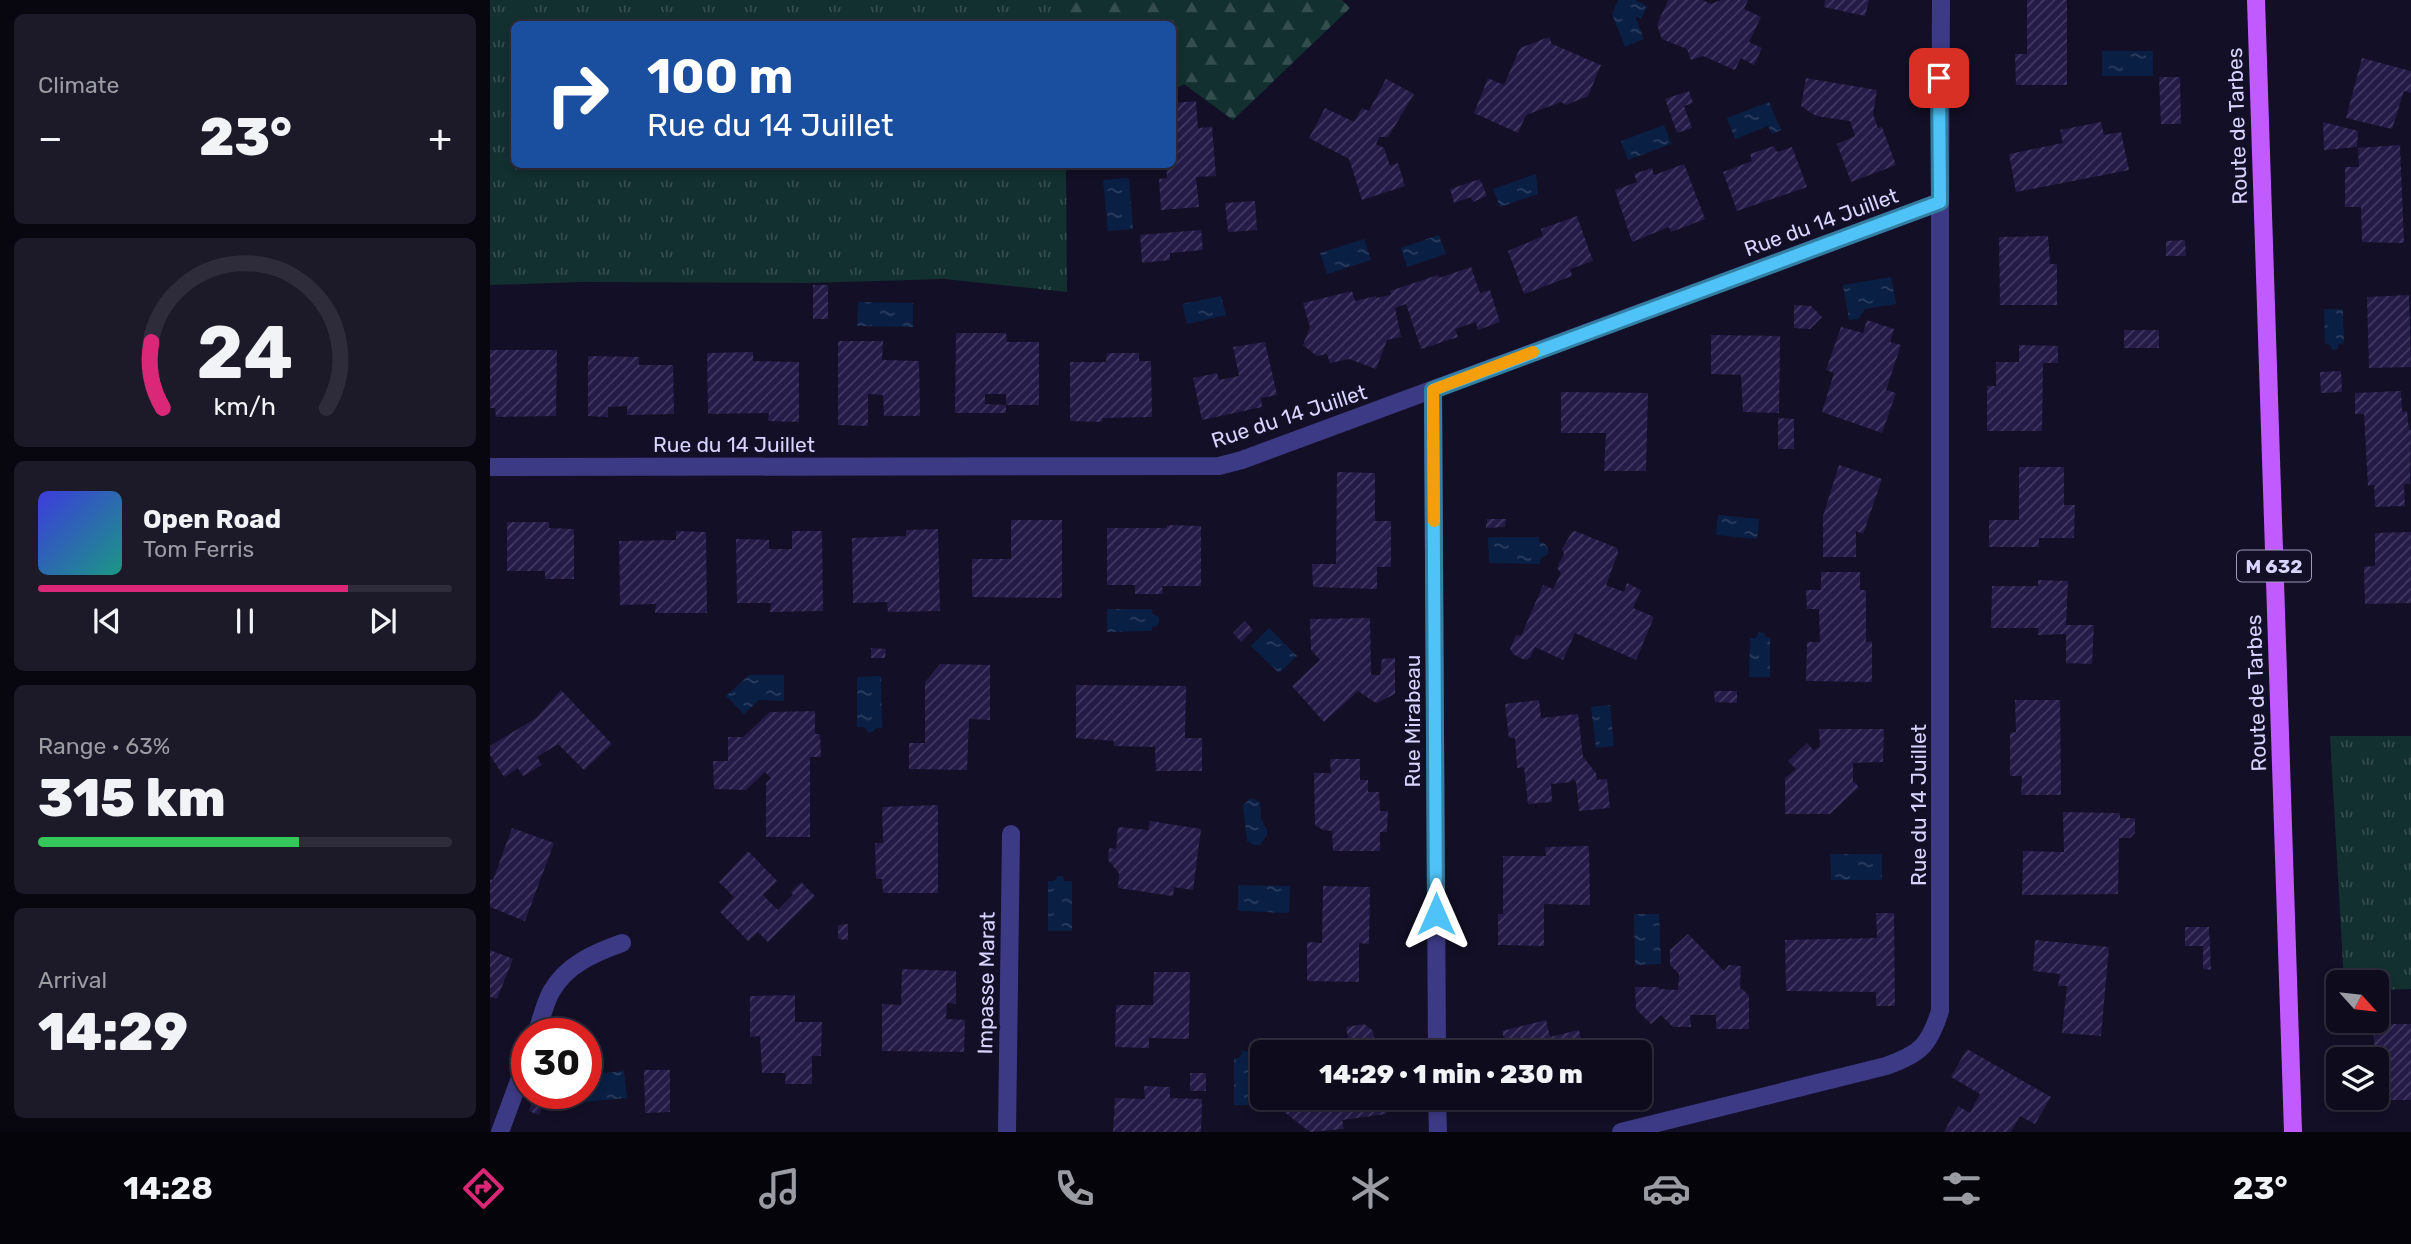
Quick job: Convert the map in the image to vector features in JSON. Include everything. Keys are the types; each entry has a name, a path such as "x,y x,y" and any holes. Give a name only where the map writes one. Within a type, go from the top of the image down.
{"main road":[{"name":"Route de Tarbes","path":"2256,0 2293,1132"}],"street":[{"name":"Rue du 14 Juillet","path":"1621,1132 1886,1066 1923,1048 1934,1032 1940,1011 1941,0"},
{"name":"Rue du 14 Juillet","path":"490,467 1219,466 1242,460 1940,202"},
{"name":"Rue Mirabeau","path":"1433,390 1437,1040"},
{"name":"Impasse Marat","path":"1007,1132 1011,834"},
{"path":"542,1018 551,992 569,970 594,953 622,943"},
{"path":"500,1132 511,1102"},
{"path":"1437,1110 1437,1132"}],"green space":[{"path":"490,0 1065,0 1065,21 511,21 511,168 1066,168 1067,292 944,279 809,283 581,282 490,285"},
{"path":"1065,0 1342,0 1350,8 1233,120 1184,84 1176,89 1176,21 1065,21"},
{"path":"2330,736 2411,736 2411,989 2389,990 2389,970 2343,970"}],"water":[{"path":"1618,0 1635,0 1647,6 1641,19 1635,16 1644,39 1625,47 1612,14"},
{"path":"2102,51 2153,51 2153,76 2102,76"},
{"path":"1769,102 1781,130 1772,134 1768,126 1735,139 1727,118"},
{"path":"1664,125 1671,144 1628,160 1621,141"},
{"path":"1536,174 1538,194 1500,207 1493,189"},
{"path":"1129,178 1133,229 1108,231 1103,180"},
{"path":"1439,235 1446,254 1407,267 1401,248"},
{"path":"1364,239 1371,260 1327,274 1320,253"},
{"path":"1891,277 1896,304 1865,309 1858,319 1849,320 1843,285"},
{"path":"1221,296 1226,315 1187,324 1182,304"},
{"path":"858,302 913,303 913,327 857,326"},
{"path":"2324,309 2343,309 2344,343 2338,345 2338,349 2332,350 2331,346 2325,343"},
{"path":"1718,515 1759,519 1757,539 1716,535"},
{"path":"1488,537 1539,537 1539,542 1548,548 1548,554 1540,559 1540,564 1489,563"},
{"path":"1107,609 1152,609 1152,614 1159,617 1159,622 1152,627 1152,631 1107,632"},
{"path":"1269,628 1297,656 1279,673 1251,646"},
{"path":"1759,632 1770,638 1770,677 1749,677 1750,638 1756,638"},
{"path":"749,675 784,675 784,701 759,700 744,714 726,696"},
{"path":"881,676 882,728 876,728 869,733 864,727 857,727 857,677"},
{"path":"1610,705 1614,746 1596,748 1591,707"},
{"path":"1251,798 1260,802 1261,819 1267,830 1267,835 1260,845 1247,841 1243,805"},
{"path":"1830,854 1882,854 1882,880 1831,880"},
{"path":"1058,876 1062,876 1065,881 1072,881 1072,931 1048,931 1048,881 1054,881"},
{"path":"1238,885 1290,886 1289,913 1238,911"},
{"path":"1634,914 1659,914 1661,964 1635,965"},
{"path":"1243,1050 1250,1053 1250,1105 1234,1105 1234,1058 1239,1058"},
{"path":"624,1071 627,1098 602,1100 602,1073"}],"building":[{"path":"1668,0 1702,0 1711,4 1721,0 1748,0 1744,9 1761,17 1749,42 1762,48 1754,65 1741,58 1735,70 1703,56 1691,60 1687,49 1662,39 1657,25"},
{"path":"1825,0 1869,0 1865,16 1824,7"},
{"path":"2027,0 2067,0 2067,85 2016,85 2015,54 2027,54"},
{"path":"1549,37 1552,44 1601,65 1588,96 1566,105 1561,102 1526,115 1518,133 1474,113 1488,78 1504,85 1520,48"},
{"path":"2362,58 2411,71 2411,93 2404,91 2392,129 2346,118"},
{"path":"2159,77 2180,77 2181,124 2161,124"},
{"path":"1806,78 1877,90 1873,114 1878,128 1882,127 1896,165 1851,182 1837,144 1855,136 1850,121 1816,116 1801,106"},
{"path":"1386,79 1414,94 1388,137 1379,137 1376,144 1384,148 1390,166 1398,163 1405,186 1362,200 1349,159 1309,138 1325,108 1354,122 1362,108 1369,111"},
{"path":"1689,91 1693,103 1684,106 1692,128 1677,133 1665,99"},
{"path":"1196,101 1198,128 1212,127 1216,176 1196,177 1199,207 1161,210 1159,179 1167,178 1166,168 1176,168 1176,103"},
{"path":"2101,122 2104,135 2121,132 2129,170 2016,192 2009,154 2063,143 2060,130"},
{"path":"2323,122 2358,131 2357,147 2324,150"},
{"path":"2400,145 2404,243 2362,242 2361,207 2345,207 2345,167 2359,167 2358,148"},
{"path":"1774,146 1777,152 1792,147 1807,187 1737,211 1723,172 1752,161 1750,154"},
{"path":"1684,164 1705,219 1671,232 1669,227 1632,242 1615,190 1637,182 1634,174 1652,168 1654,175"},
{"path":"1480,179 1487,196 1473,202 1471,197 1454,203 1450,189"},
{"path":"1255,201 1257,230 1228,232 1225,203"},
{"path":"1577,216 1593,261 1570,269 1572,276 1524,294 1508,251 1543,236 1541,229"},
{"path":"1201,230 1203,250 1170,253 1170,260 1142,263 1140,235"},
{"path":"2048,236 2050,264 2057,264 2057,305 2000,305 1999,237"},
{"path":"2185,240 2186,256 2166,256 2166,241"},
{"path":"1471,267 1480,293 1490,290 1500,322 1478,330 1476,322 1455,329 1458,337 1421,349 1406,304 1395,308 1401,337 1387,340 1376,369 1349,359 1330,363 1327,354 1317,356 1303,345 1310,327 1303,303 1352,291 1355,301 1391,295 1390,291"},
{"path":"813,285 828,285 828,319 813,319"},
{"path":"2409,295 2411,367 2369,368 2367,297"},
{"path":"1794,305 1811,306 1822,317 1810,329 1794,328"},
{"path":"1867,320 1894,329 1890,342 1901,345 1886,390 1896,393 1882,433 1822,412 1834,373 1826,370 1841,327 1863,333"},
{"path":"2124,330 2159,330 2159,348 2124,348"},
{"path":"956,333 1006,333 1007,342 1039,342 1039,405 1006,405 1006,413 955,413","holes":["985,394 1006,394 1006,405 985,404"]},
{"path":"1711,335 1780,336 1779,413 1743,412 1741,375 1711,374"},
{"path":"838,341 883,341 882,360 919,361 920,416 884,416 883,395 868,394 868,426 838,425"},
{"path":"1265,342 1277,395 1261,398 1262,407 1202,420 1193,378 1217,373 1219,380 1239,376 1233,347"},
{"path":"2019,345 2058,346 2058,363 2043,363 2042,431 1987,431 1987,386 1996,386 1996,362 2019,362"},
{"path":"490,350 557,350 556,416 496,417 495,408 490,408"},
{"path":"753,352 753,361 799,362 799,422 768,421 769,413 708,414 707,353"},
{"path":"1107,353 1139,353 1139,361 1151,361 1152,417 1102,418 1102,422 1070,421 1070,362 1106,362"},
{"path":"588,356 639,357 639,365 673,365 674,414 627,415 627,406 608,407 608,417 588,416"},
{"path":"2341,371 2342,392 2321,393 2320,372"},
{"path":"2401,391 2402,412 2407,411 2411,430 2410,484 2404,484 2405,506 2375,507 2374,485 2368,486 2364,414 2355,414 2355,393"},
{"path":"1561,392 1648,393 1646,471 1604,471 1606,433 1561,433"},
{"path":"1778,418 1794,419 1794,449 1778,449"},
{"path":"1839,465 1882,479 1863,534 1856,531 1856,557 1823,557 1823,516"},
{"path":"2019,467 2064,467 2064,505 2075,505 2074,538 2039,538 2039,547 1989,547 1989,520 2019,520"},
{"path":"1337,472 1375,473 1375,521 1391,521 1391,567 1377,567 1377,589 1313,587 1312,564 1336,564"},
{"path":"1487,519 1506,519 1505,527 1486,528"},
{"path":"1011,520 1062,520 1062,598 972,597 972,559 1011,559"},
{"path":"507,522 549,522 549,528 574,529 574,579 545,579 545,571 507,571"},
{"path":"1167,525 1201,526 1201,586 1162,586 1163,594 1135,594 1135,585 1107,585 1107,528 1167,528"},
{"path":"938,529 940,611 888,612 887,602 853,603 852,538 906,536 906,530"},
{"path":"676,531 706,532 707,613 655,613 656,604 620,605 619,541 676,540"},
{"path":"792,531 822,531 823,611 770,612 771,603 737,603 736,539 769,540 769,549 792,549"},
{"path":"1575,531 1617,548 1618,553 1606,585 1624,592 1627,583 1641,590 1633,608 1654,617 1636,660 1575,633 1563,660 1535,647 1530,658 1525,660 1513,654 1510,649 1516,635 1521,636 1543,585 1553,589 1561,573 1557,568 1564,554 1562,549"},
{"path":"2411,532 2411,603 2365,604 2364,567 2375,566 2375,533"},
{"path":"1821,572 1860,572 1860,590 1866,590 1866,642 1872,641 1872,682 1806,681 1807,642 1820,642 1819,609 1807,609 1806,590 1821,590"},
{"path":"2038,580 2068,581 2066,625 2094,625 2092,664 2066,663 2066,634 2038,635 2038,628 1991,628 1992,586 2038,586"},
{"path":"1370,618 1371,675 1380,675 1382,659 1395,658 1395,694 1376,703 1358,691 1324,722 1292,686 1320,660 1311,650 1310,619"},
{"path":"1245,621 1253,630 1241,642 1233,633"},
{"path":"871,648 886,649 885,658 871,658"},
{"path":"940,664 990,665 990,720 969,719 967,770 909,769 909,743 925,743 925,682"},
{"path":"1076,685 1186,686 1185,738 1202,738 1202,771 1156,771 1155,747 1114,746 1114,741 1076,738"},
{"path":"561,690 612,744 584,770 558,744 537,757 542,765 523,776 518,768 504,777 490,755 490,746 536,718"},
{"path":"1714,691 1737,691 1737,703 1715,702"},
{"path":"1539,700 1541,718 1578,714 1583,757 1596,773 1597,780 1607,779 1610,808 1579,811 1576,782 1573,779 1571,782 1551,784 1552,802 1528,804 1524,767 1517,768 1515,738 1509,738 1505,704"},
{"path":"2015,700 2060,700 2061,795 2021,795 2022,776 2010,776 2010,733 2016,732"},
{"path":"815,711 815,734 820,734 821,757 810,757 810,837 766,837 766,783 771,778 765,772 746,790 714,789 713,761 728,761 728,737 743,737 770,712"},
{"path":"1819,729 1884,729 1883,762 1853,763 1853,781 1859,787 1830,814 1785,814 1785,778 1796,769 1788,761 1807,743 1814,751 1820,746"},
{"path":"1330,759 1360,759 1360,780 1368,780 1368,792 1379,792 1380,811 1388,811 1387,832 1380,832 1380,851 1333,851 1332,831 1315,825 1314,773 1331,773"},
{"path":"938,805 938,893 883,893 882,879 876,879 875,843 883,843 882,807"},
{"path":"2063,812 2120,813 2120,818 2135,818 2135,833 2130,838 2119,838 2118,894 2022,895 2023,851 2064,852"},
{"path":"1150,821 1201,829 1193,890 1174,887 1173,896 1118,888 1119,873 1108,860 1109,848 1116,849 1118,827 1148,830"},
{"path":"512,828 554,843 525,921 490,907 490,879 493,880"},
{"path":"1589,846 1590,905 1544,904 1544,946 1498,945 1498,914 1503,914 1503,856 1546,856 1545,847"},
{"path":"748,851 777,881 763,895 778,910 801,882 815,896 768,942 758,932 748,941 720,912 734,897 719,882"},
{"path":"1323,886 1370,887 1369,944 1359,943 1359,982 1307,981 1307,942 1322,943"},
{"path":"1876,913 1894,913 1895,1006 1876,1006 1876,992 1786,991 1785,940 1877,938"},
{"path":"848,924 848,940 838,939 838,925"},
{"path":"2185,927 2209,927 2211,970 2203,969 2203,946 2185,946"},
{"path":"1688,934 1724,971 1729,965 1741,966 1740,987 1749,996 1749,1029 1716,1029 1716,1015 1690,1015 1691,1027 1673,1027 1661,1015 1651,1024 1636,1009 1635,987 1678,990 1679,974 1670,965 1670,950"},
{"path":"2035,940 2109,947 2101,1036 2062,1033 2067,986 2058,986 2060,974 2033,971"},
{"path":"490,950 513,959 497,999 490,997"},
{"path":"902,969 956,971 956,1004 947,1003 946,1019 965,1020 964,1052 882,1051 882,1004 901,1005"},
{"path":"1154,972 1190,972 1189,1039 1149,1038 1149,1048 1115,1047 1116,1005 1153,1005"},
{"path":"795,995 795,1022 822,1022 821,1056 812,1056 812,1084 785,1084 786,1073 762,1073 760,1036 750,1037 750,996"},
{"path":"1546,1020 1550,1037 1579,1030 1581,1040 1505,1040 1502,1031"},
{"path":"1364,1024 1373,1031 1374,1040 1349,1040 1346,1027"},
{"path":"2389,1024 2411,1024 2411,1100 2389,1100 2389,1047 2374,1047 2374,1033 2389,1033"},
{"path":"1967,1049 2051,1097 2035,1124 2020,1116 2011,1132 1944,1132 1958,1106 1970,1113 1980,1094 1951,1077"},
{"path":"644,1070 670,1070 670,1112 645,1113"},
{"path":"1190,1073 1206,1073 1206,1091 1190,1091"},
{"path":"1144,1086 1170,1087 1170,1098 1202,1099 1201,1132 1113,1132 1115,1098 1145,1099"},
{"path":"530,1109 541,1109 539,1115"},
{"path":"1282,1110 1386,1110 1386,1114 1342,1120 1344,1129 1310,1132"}],"slow traffic":[{"path":"1434,521 1433,390 1533,352"}],"route":[{"path":"1436,914 1433,390 1940,202 1939,78"}]}
